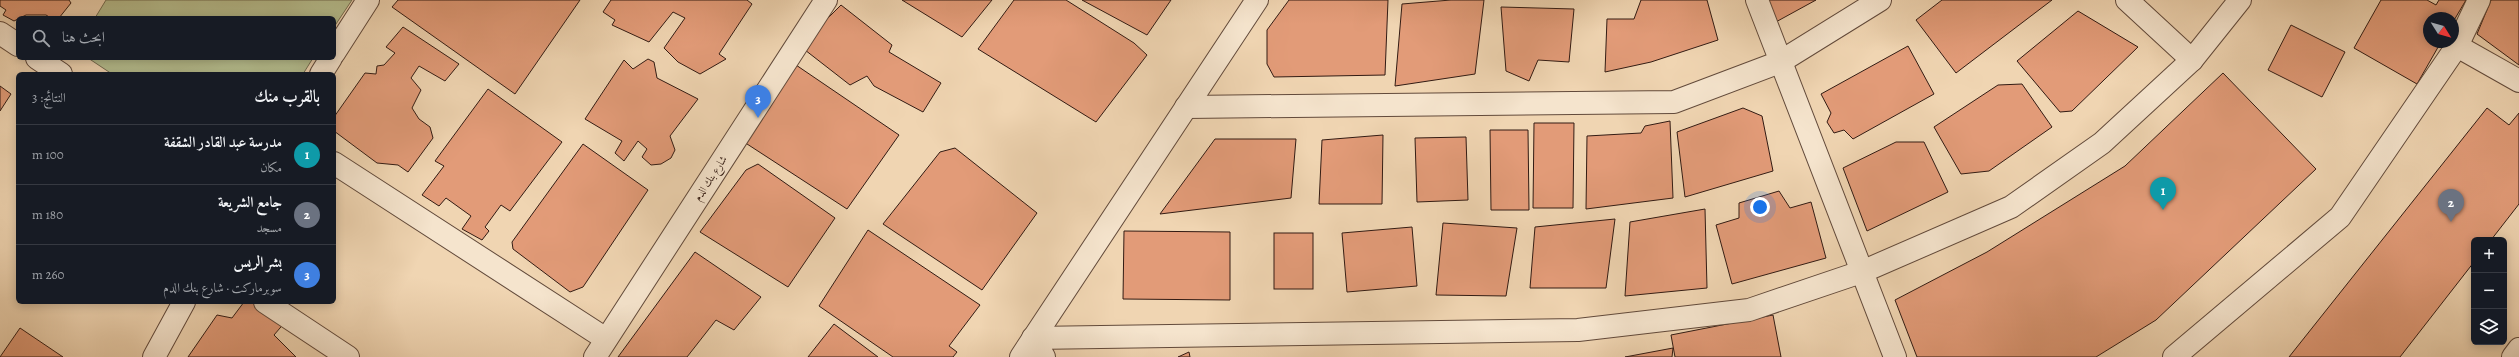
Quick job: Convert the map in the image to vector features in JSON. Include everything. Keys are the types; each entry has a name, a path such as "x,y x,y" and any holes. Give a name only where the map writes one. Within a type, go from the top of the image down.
{"street":[{"path":"336,50 368,0"},
{"name":"شارع بنك الدم","path":"595,357 826,0"},
{"path":"1021,357 1257,0"},
{"path":"1757,0 1780,62 1864,271 1895,357"},
{"path":"1186,107 1674,102 1780,62 1880,0"},
{"path":"2127,0 2192,60"},
{"path":"1033,338 1578,330 1749,310 1864,271 2011,207 2102,143 2192,60 2240,0"},
{"path":"2459,42 2479,0"},
{"path":"0,33 16,44"},
{"path":"2459,47 2519,81"},
{"path":"2174,357 2340,218 2456,48"},
{"path":"40,60 58,72"},
{"path":"322,72 330,60"},
{"path":"336,164 606,339"},
{"path":"154,357 183,304"},
{"path":"268,304 348,357"},
{"path":"1033,338 1044,357"},
{"path":"2513,357 2519,349"}],"green space":[{"path":"106,0 352,0 336,24 336,16 96,16"},
{"path":"91,60 312,60 304,72 109,72"}],"building":[{"path":"0,0 69,0 71,3 61,16 16,16 16,20 14,21 3,15 6,10 0,6"},
{"path":"398,0 580,0 515,94 392,7"},
{"path":"611,0 747,0 752,4 719,54 726,59 700,74 678,62 664,48 685,18 673,12 649,42 612,25 615,20 603,12"},
{"path":"902,0 992,0 962,37"},
{"path":"1014,0 1066,0 1134,43 1147,55 1096,122 978,49"},
{"path":"1082,0 1171,0 1147,35"},
{"path":"1289,0 1388,0 1385,75 1274,77 1267,64 1267,30"},
{"path":"1451,0 1484,0 1475,74 1395,86 1402,4"},
{"path":"1641,0 1707,0 1718,40 1651,62 1605,72 1607,19 1634,19"},
{"path":"1766,0 1816,0 1774,23"},
{"path":"1942,0 2052,0 1956,73 1916,20"},
{"path":"2381,0 2427,0 2436,5 2439,0 2466,0 2459,12 2423,12 2423,48 2438,48 2417,84 2354,48"},
{"path":"2491,0 2519,0 2519,65 2477,34"},
{"path":"841,5 892,45 889,52 941,83 923,112 874,86 867,76 850,85 805,50 825,21"},
{"path":"1501,7 1574,9 1569,62 1538,60 1529,81 1506,71"},
{"path":"2078,11 2138,47 2072,111 2060,112 2017,61"},
{"path":"2291,25 2345,52 2322,97 2268,70"},
{"path":"403,27 459,64 445,81 419,66 411,78 421,90 412,108 419,119 430,127 433,138 408,172 398,165 377,163 336,132 336,114 365,73 376,74 377,66 384,65 395,53 386,47"},
{"path":"1908,46 1934,94 1853,139 1844,130 1834,133 1827,122 1831,113 1821,94"},
{"path":"648,59 654,62 657,78 698,99 670,136 675,150 671,158 661,164 651,165 642,157 647,149 638,141 624,161 615,153 622,141 585,119 624,60 633,69"},
{"path":"796,65 899,135 847,209 744,142"},
{"path":"2223,73 2316,169 2156,320 2096,357 1917,357 1895,300 1987,252 2125,166"},
{"path":"2022,84 2052,127 1989,171 1961,174 1934,127 1998,85"},
{"path":"0,86 11,94 0,111"},
{"path":"488,89 562,142 510,211 501,205 485,227 489,231 482,240 462,229 471,216 446,198 439,206 422,195 444,166 435,161"},
{"path":"1743,108 1762,116 1773,171 1685,197 1677,132"},
{"path":"2487,108 2509,125 2519,113 2519,204 2493,237 2471,237 2471,266 2400,357 2289,357"},
{"path":"1670,121 1673,198 1586,209 1587,136 1641,133 1645,126"},
{"path":"1534,123 1574,123 1573,208 1533,208"},
{"path":"1490,130 1528,130 1529,210 1491,210"},
{"path":"1383,135 1382,204 1319,204 1322,140"},
{"path":"1466,137 1468,200 1417,202 1415,138"},
{"path":"1215,139 1296,139 1291,198 1160,214"},
{"path":"1896,142 1924,142 1948,192 1867,231 1843,168"},
{"path":"583,144 648,190 583,287 570,292 513,249 512,242"},
{"path":"955,148 1037,213 982,290 883,224 940,152"},
{"path":"758,164 835,218 788,287 700,232 746,170"},
{"path":"1779,191 1790,208 1811,202 1826,258 1732,284 1716,225 1739,218 1739,203"},
{"path":"1705,209 1707,288 1625,296 1630,222"},
{"path":"1615,219 1606,288 1530,288 1535,227"},
{"path":"1443,223 1517,228 1506,296 1436,295"},
{"path":"1412,227 1417,286 1347,292 1342,233"},
{"path":"868,230 980,305 949,346 957,352 953,357 893,357 819,306"},
{"path":"1124,231 1230,232 1230,300 1123,299"},
{"path":"1274,233 1313,233 1313,289 1274,289"},
{"path":"695,252 761,297 734,330 716,320 687,357 618,357"},
{"path":"242,304 258,304 286,321 274,335 296,357 188,357 217,315 232,318"},
{"path":"1773,315 1781,357 1675,357 1671,335"},
{"path":"834,324 878,357 808,357"},
{"path":"20,328 63,357 0,357"},
{"path":"1673,348 1672,357 1625,357"},
{"path":"1189,352 1190,357 1178,357"}],"place":[{"name":"بشر الريس","path":"758,118"},
{"name":"مدرسة عبد القادر الشقفة","path":"2163,210"},
{"name":"جامع الشريعة","path":"2451,222"}]}
